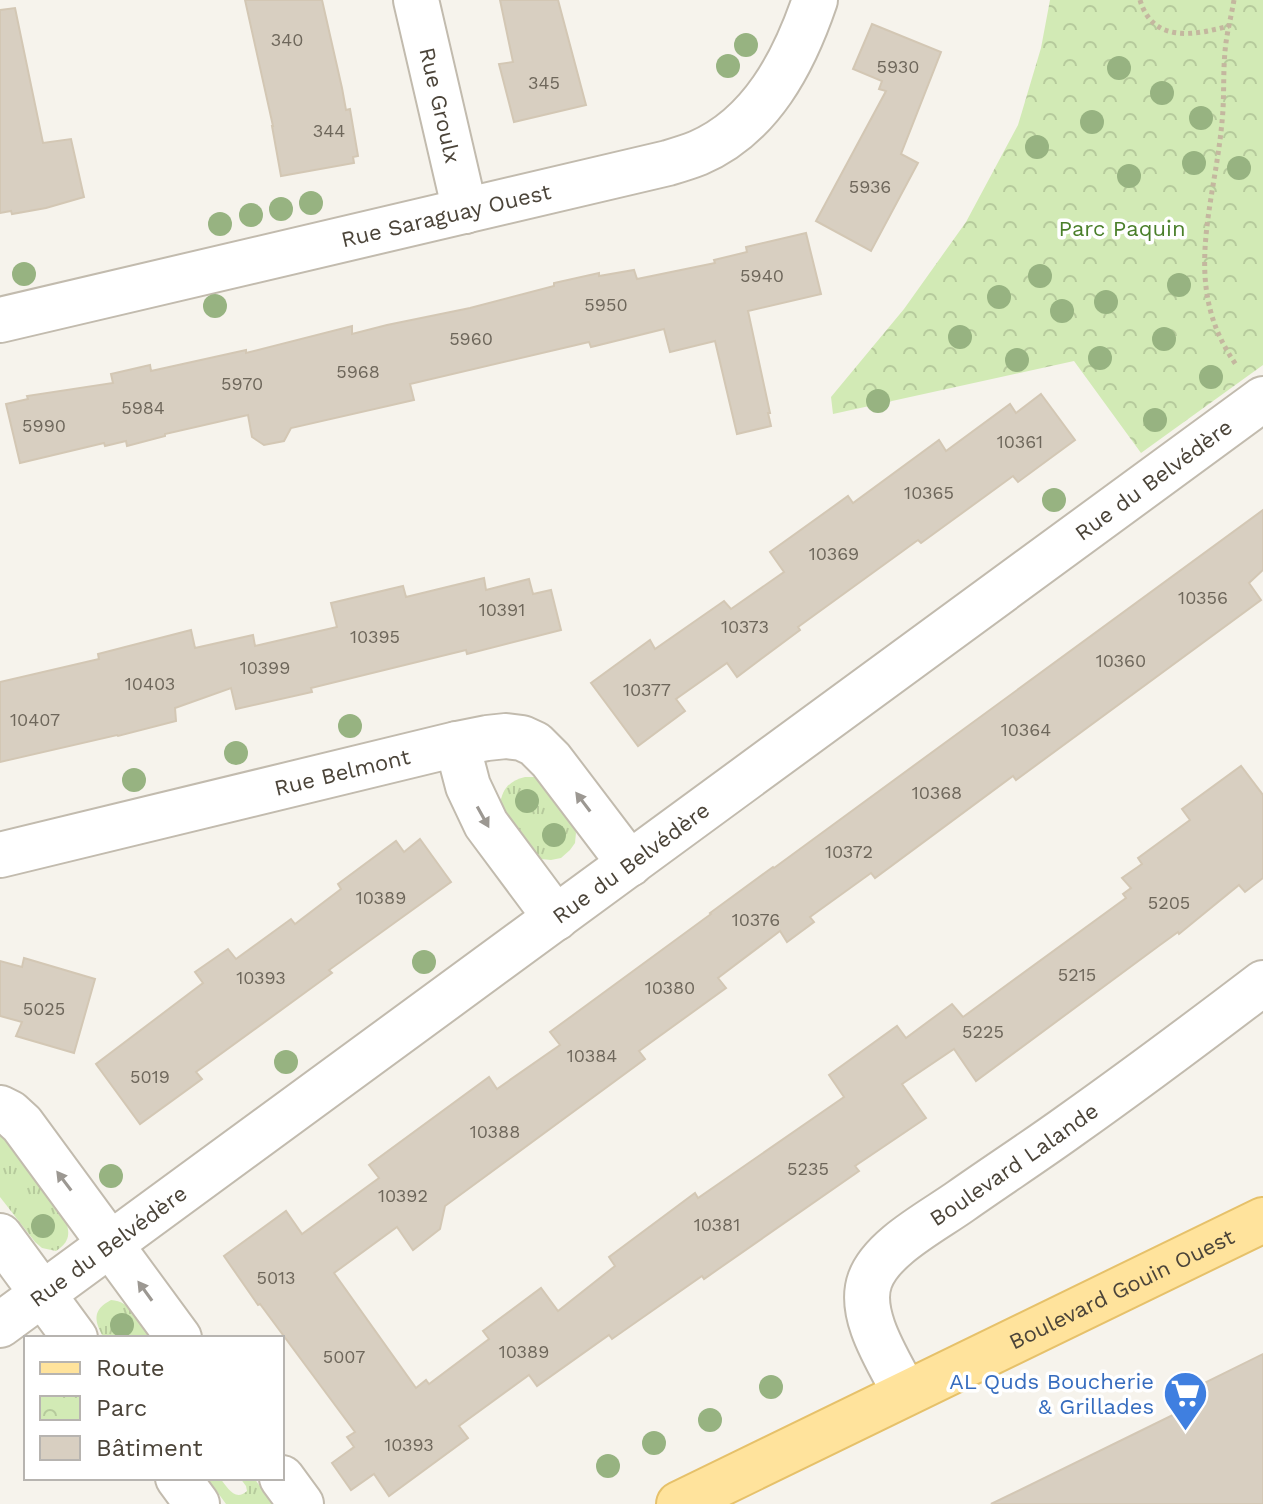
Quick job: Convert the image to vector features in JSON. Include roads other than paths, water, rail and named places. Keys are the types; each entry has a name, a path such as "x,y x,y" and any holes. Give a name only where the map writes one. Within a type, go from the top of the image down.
{"main road":[{"name":"Boulevard Gouin Ouest","path":"679,1504 1263,1220"}],"street":[{"name":"Rue Groulx","path":"416,0 465,211"},
{"name":"Rue Saraguay Ouest","path":"0,320 668,163 699,153 731,134 759,109 784,73 815,0"},
{"name":"Rue du Belvédère","path":"0,1325 1263,400"},
{"name":"Rue Belmont","path":"0,855 457,744 506,736 535,744 551,760 630,864"},
{"path":"457,744 468,786 486,824 556,918"},
{"name":"Boulevard Lalande","path":"905,1393 872,1326 868,1311 869,1281 884,1257 1263,983"},
{"path":"0,1108 22,1124 178,1336"},
{"path":"0,1236 74,1336"},
{"path":"179,1480 197,1504"},
{"path":"283,1480 301,1504"}],"place":[{"name":"AL Quds Boucherie & Grillades","path":"1185,1433"}],"park label":[{"name":"Parc Paquin","path":"1122,228"}]}
